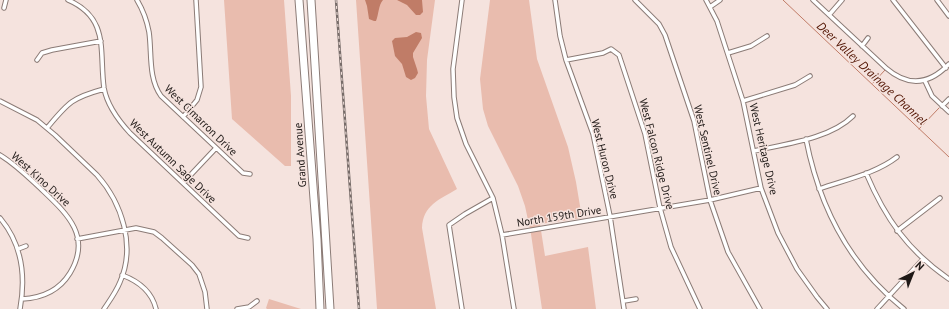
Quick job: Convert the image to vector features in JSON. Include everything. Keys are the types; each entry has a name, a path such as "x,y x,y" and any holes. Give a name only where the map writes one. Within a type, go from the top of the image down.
{"highway":[{"name":"Grand Avenue","path":"299,0 317,239 320,309"},
{"name":"Grand Avenue","path":"311,0 330,309"}],"street":[{"path":"4,8 6,0"},
{"name":"West Autumn Sage Drive","path":"68,0 77,4 90,16 94,22 101,41 104,89 113,111 124,126 239,236 248,238"},
{"name":"West Cimarron Drive","path":"137,0 147,23 152,77 161,96 243,172 250,174"},
{"path":"183,117 197,100 201,87 196,0"},
{"path":"462,0 454,69 454,97 457,118 466,144 493,198 502,235 514,309"},
{"name":"West Huron Drive","path":"555,0 560,36 566,60 593,134 610,216 624,309"},
{"name":"West Sentinel Drive","path":"635,0 659,24 665,35 694,121 710,200 728,252 760,309"},
{"name":"West Heritage Drive","path":"706,0 717,21 743,101 761,188 778,233 801,275 827,309"},
{"path":"710,6 720,0"},
{"path":"813,0 896,76 910,81 925,81 937,76 949,64"},
{"path":"829,15 842,0"},
{"path":"893,0 946,68"},
{"path":"937,0 949,16"},
{"path":"728,53 751,46 763,40 767,36"},
{"path":"862,46 868,38"},
{"path":"37,60 42,53 52,50 101,41"},
{"name":"West Falcon Ridge Drive","path":"566,60 603,53 611,49 619,55 645,134 660,208 671,247 700,309"},
{"path":"743,101 796,85 810,76"},
{"path":"925,81 932,96 949,112"},
{"path":"47,128 74,100 86,94 104,89"},
{"path":"942,106 949,98"},
{"path":"0,101 37,120 47,128 104,182 119,207 125,230 126,250 122,275 113,296 104,309"},
{"path":"754,151 806,139 830,131 846,123 853,116"},
{"path":"806,139 819,189 839,232 850,250 873,281 888,297 904,309"},
{"path":"183,183 216,148"},
{"name":"West Kino Drive","path":"0,155 24,173 66,213 75,228 77,239"},
{"path":"819,189 866,173 890,162 897,157"},
{"path":"866,173 882,207 897,231 908,245 923,259 949,279"},
{"name":"North 159th Drive","path":"502,235 710,200 761,188"},
{"path":"462,309 449,225 493,198"},
{"path":"897,231 940,198"},
{"path":"0,218 10,232 18,249 23,270 23,292 20,309"},
{"path":"22,299 46,295 65,281 73,269 78,250 77,239 136,228 154,232 192,265 199,274 207,309"},
{"path":"18,249 26,246"},
{"path":"877,309 923,259"},
{"path":"122,275 141,285 152,298 156,309"},
{"path":"624,301 636,299"},
{"path":"237,309 249,307 257,301"}],"shaded area":[{"path":"224,0 284,0 291,96 291,166 285,166 232,119"},
{"path":"356,0 435,0 427,60 426,96 429,129 457,189 433,204 425,214 423,220 422,228 436,309 377,309"},
{"path":"365,0 383,0 380,5 376,21 369,19"},
{"path":"397,0 422,0 423,12 420,15 416,15 407,5"},
{"path":"490,0 529,0 537,59 568,147 582,218 540,224 545,256 588,247 596,309 542,309 531,234 525,206 518,186 488,126 483,109 480,79"},
{"path":"416,32 421,33 422,38 413,53 418,73 415,78 411,80 406,77 402,64 395,56 392,41 395,38 407,37"},
{"path":"269,299 301,309 267,309"}],"waterway":[{"name":"Deer Valley Drainage Channel","path":"783,0 949,157"},
{"path":"873,83 885,70"},
{"path":"919,129 939,108"}],"railway":[{"path":"336,0 359,309"}]}
